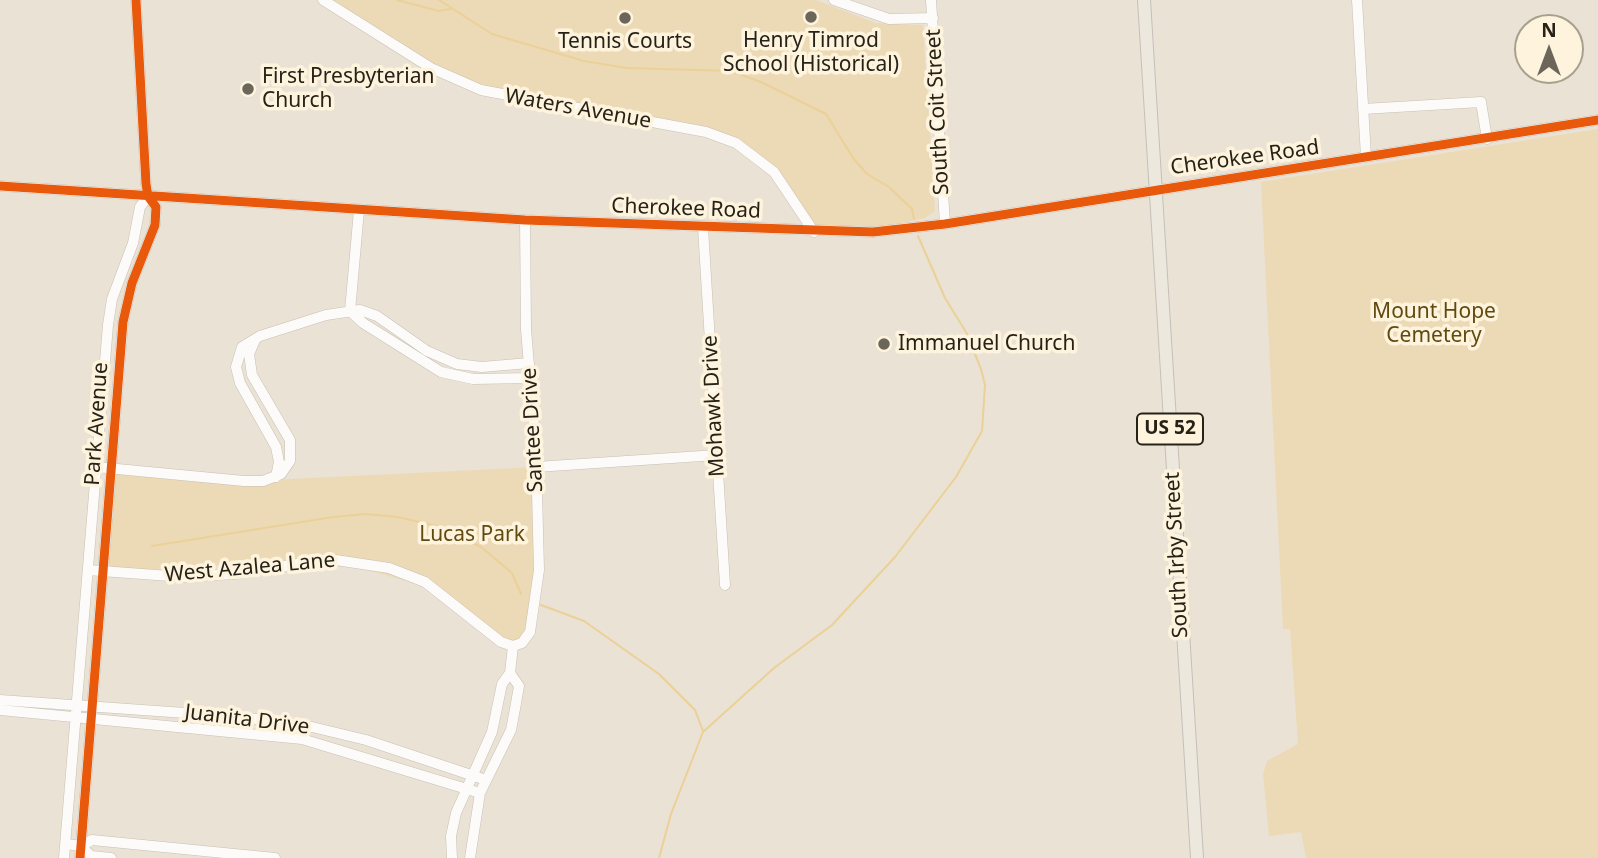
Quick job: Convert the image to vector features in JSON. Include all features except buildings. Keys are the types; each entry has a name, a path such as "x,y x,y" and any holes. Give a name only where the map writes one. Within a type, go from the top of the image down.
{"main road":[{"name":"South Irby Street","path":"1144,0 1197,858"}],"street":[{"name":"Park Avenue","path":"80,858 123,323 132,283 155,225 156,207 148,196 136,0"},
{"name":"Waters Avenue","path":"323,0 431,68 481,90 706,132 736,143 774,172 814,232"},
{"path":"834,0 889,19 933,18"},
{"name":"South Coit Street","path":"931,0 945,224"},
{"path":"1357,0 1366,158"},
{"path":"1363,109 1481,102 1487,139"},
{"name":"Cherokee Road","path":"0,187 525,220 873,232 945,224 1598,120"},
{"name":"Park Avenue","path":"64,858 112,299 133,243 140,207 148,196"},
{"path":"350,310 359,210"},
{"name":"Santee Drive","path":"513,646 522,643 530,632 538,589 536,467 526,329 525,220"},
{"name":"Mohawk Drive","path":"703,228 725,585"},
{"path":"350,310 363,323 441,372 474,379 531,377"},
{"path":"276,477 279,462 276,447 240,383 236,367 242,347 255,339 293,325 350,310 360,310 377,316 427,351 457,364 482,367 529,363"},
{"path":"96,467 244,481 276,477 288,467 292,448 286,431 252,375 249,354 255,339"},
{"path":"536,467 717,455"},
{"name":"West Azalea Lane","path":"88,570 169,577 216,576 329,559 389,568 425,582 501,642 513,646"},
{"path":"452,858 452,836 465,789 492,732 502,684 510,673 513,646"},
{"path":"470,858 480,793 511,730 519,686 510,673"},
{"name":"Juanita Drive","path":"0,700 75,711 92,719 302,740 480,793"},
{"name":"Juanita Drive","path":"0,710 75,711 94,705 242,717 312,727 366,740 486,779"},
{"path":"65,844 80,846 92,840 275,858"},
{"path":"80,846 91,856 111,858"}],"green space":[{"path":"326,0 816,0 876,23 923,25 935,211 925,218 878,228 813,227 788,187 744,145 503,94 435,67"},
{"name":"Mount Hope Cemetery","path":"1598,129 1598,858 1306,858 1301,832 1269,836 1263,774 1267,761 1298,744 1290,629 1283,629 1261,182"},
{"name":"Lucas Park","path":"536,467 539,570 530,632 507,646 438,590 329,559 104,572 112,468 270,480"}],"waterway":[{"path":"397,0 439,11 450,9"},
{"path":"439,0 492,34 584,61 627,68 731,71 761,82 826,114 853,158 867,174 889,187 912,209 914,219"},
{"path":"659,858 671,814 703,732 774,668 832,625 895,557 956,477 982,431 985,385 981,369 966,332 945,298 918,236"},
{"path":"152,546 333,517 366,514 398,517 436,526 481,547 512,573 521,594"},
{"path":"541,605 584,621 659,674 695,710 703,731"}],"cycle path":[{"path":"80,858 123,322 132,283 155,225 156,207 148,196 146,184 136,0"},
{"path":"0,186 525,220 873,232 945,224 1598,120"}],"place":[{"name":"Henry Timrod School (Historical)","path":"811,17"},
{"name":"Tennis Courts","path":"625,18"},
{"name":"First Presbyterian Church","path":"248,89"},
{"name":"Immanuel Church","path":"884,344"}]}
